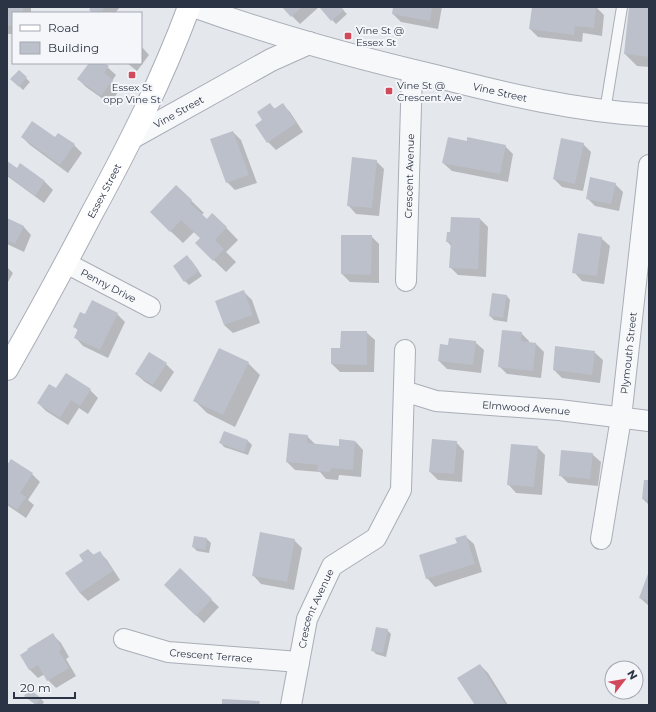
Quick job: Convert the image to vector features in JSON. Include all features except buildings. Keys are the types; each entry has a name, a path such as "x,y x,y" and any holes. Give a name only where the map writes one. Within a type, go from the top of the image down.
{"main road":[{"name":"Essex Street","path":"7,369 66,263 133,137 174,48 189,7"}],"street":[{"name":"Vine Street","path":"196,7 246,25 412,71 531,99 605,112 649,115"},
{"name":"Vine Street","path":"133,137 271,60 308,43"},
{"name":"Crescent Avenue","path":"406,281 412,71"},
{"name":"Plymouth Street","path":"601,539 620,418 649,166"},
{"name":"Penny Drive","path":"66,263 150,307"},
{"name":"Crescent Avenue","path":"291,705 307,619 332,566 376,538 401,490 405,350"},
{"name":"Elmwood Avenue","path":"404,391 436,401 559,410 649,421"},
{"name":"Crescent Terrace","path":"124,639 168,652 299,662"}],"lane":[{"path":"605,112 622,7"}],"place":[{"name":"Vine St @ Essex St","path":"348,36"},
{"name":"Essex St opp Vine St","path":"132,75"},
{"name":"Vine St @ Crescent Ave","path":"389,91"}]}
